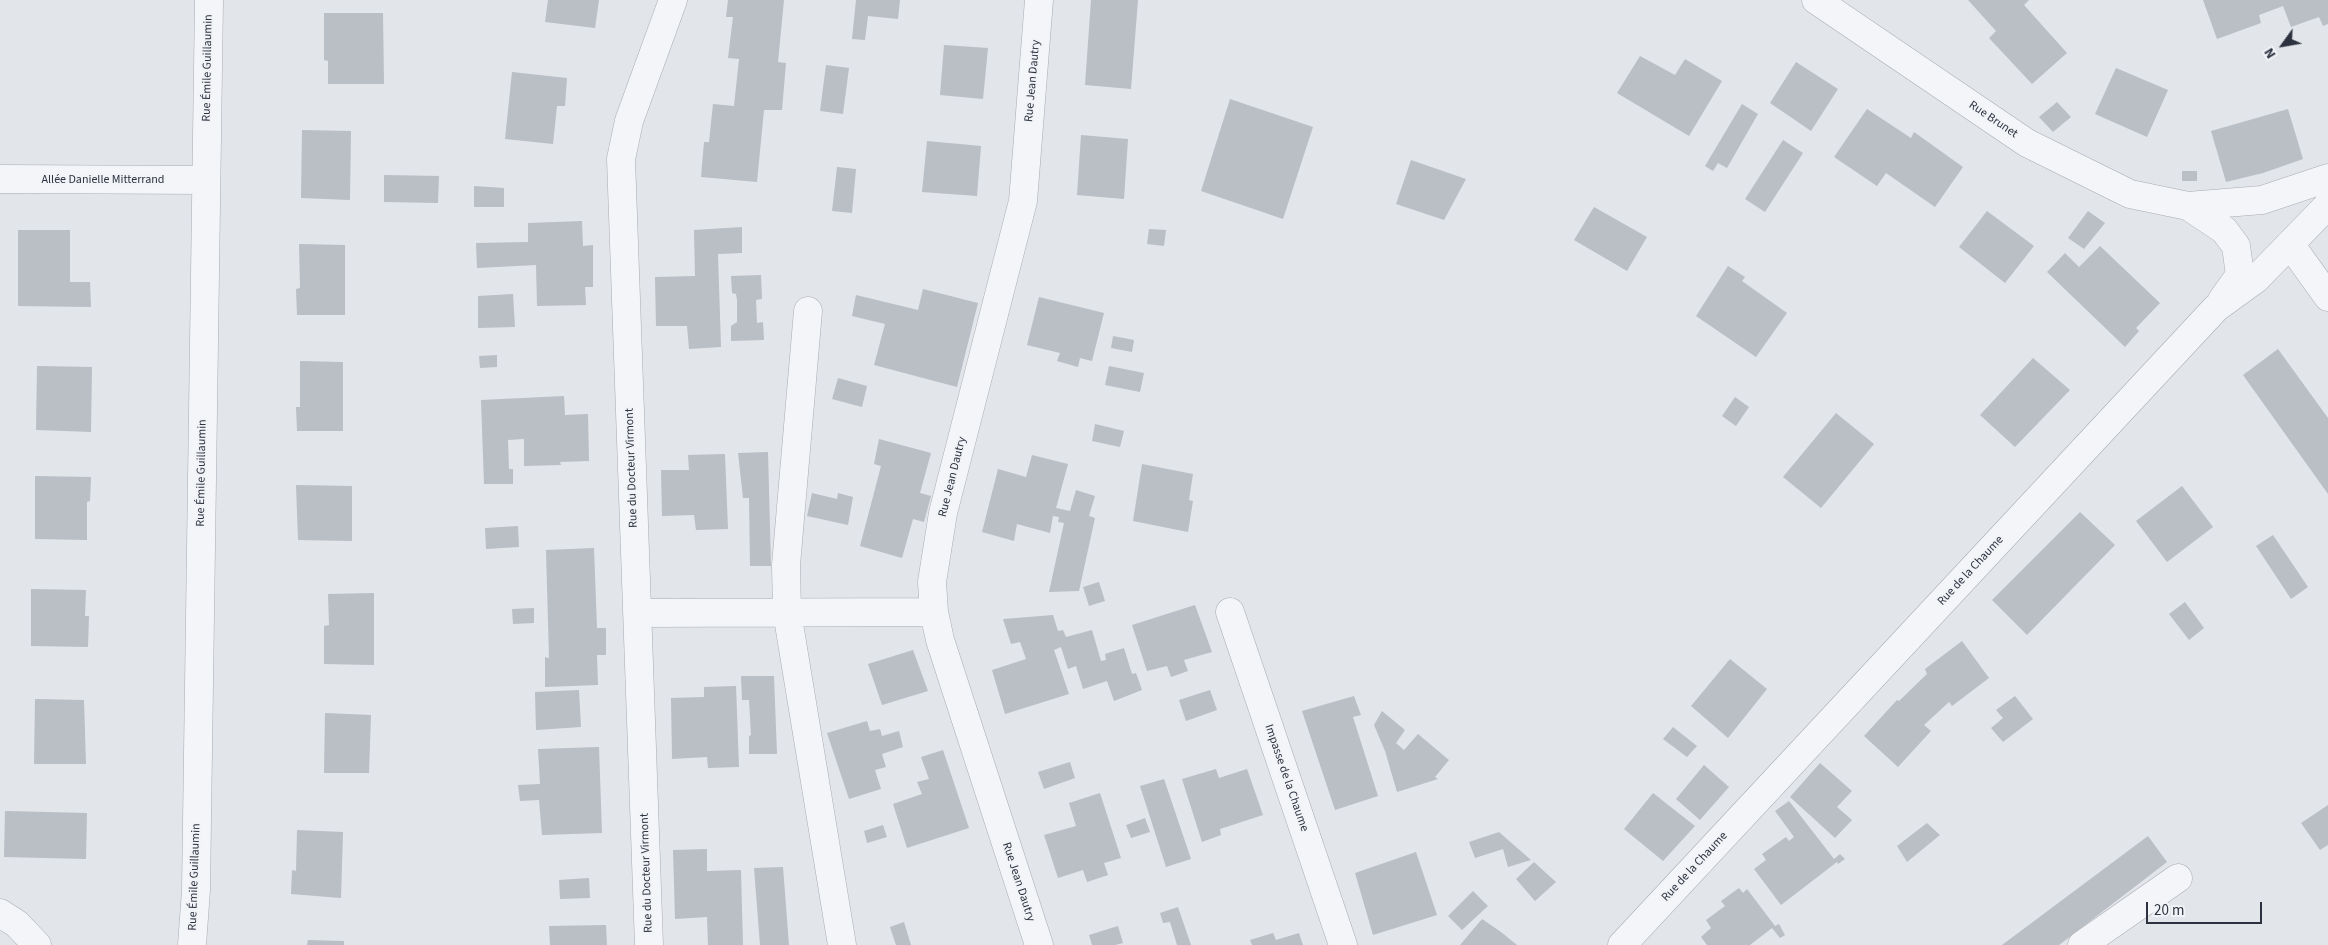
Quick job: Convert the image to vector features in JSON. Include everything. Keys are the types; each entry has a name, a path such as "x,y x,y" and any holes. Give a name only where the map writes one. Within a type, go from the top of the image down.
{"street":[{"name":"Rue Émile Guillaumin","path":"192,945 196,890 209,0"},
{"name":"Rue du Docteur Virmont","path":"649,945 621,159 628,121 673,0"},
{"name":"Rue Jean Dautry","path":"1039,0 1023,201 943,513 932,582 934,612 940,640 1039,945"},
{"name":"Rue Brunet","path":"1816,0 2027,143 2130,194 2188,206"},
{"path":"2188,206 2262,200 2328,178"},
{"name":"Allée Danielle Mitterrand","path":"0,179 206,180"},
{"name":"Rue de la Chaume","path":"1622,945 2216,308 2256,279 2328,205"},
{"path":"2188,206 2224,230 2236,246 2240,275 2216,308"},
{"path":"2290,244 2328,297"},
{"path":"808,311 786,565 787,612 842,945"},
{"path":"637,613 934,612"},
{"name":"Impasse de la Chaume","path":"1230,612 1343,945"},
{"path":"2085,944 2178,878"},
{"path":"0,913 17,924 37,945"}],"building":[{"path":"548,0 599,0 595,28 545,22"},
{"path":"728,0 784,0 778,62 786,63 782,110 764,110 757,182 701,177 704,142 709,142 713,104 734,106 739,59 728,58 733,17 726,17"},
{"path":"856,0 900,0 898,19 868,16 865,40 852,39"},
{"path":"1091,0 1138,0 1131,89 1085,85"},
{"path":"1968,0 2029,0 2024,5 2067,53 2032,84 1989,38 1996,31"},
{"path":"2203,0 2328,0 2328,24 2323,26 2319,17 2291,27 2283,6 2259,15 2261,23 2217,39"},
{"path":"324,13 383,13 384,84 328,84 328,61 324,60"},
{"path":"944,45 988,48 983,99 940,95"},
{"path":"1640,56 1675,75 1685,59 1722,81 1689,136 1617,93"},
{"path":"1796,62 1838,89 1811,131 1770,103"},
{"path":"826,65 849,68 843,114 820,111"},
{"path":"2116,68 2168,90 2147,137 2095,114"},
{"path":"512,72 567,78 565,106 557,106 553,144 505,139"},
{"path":"1230,99 1313,127 1283,219 1201,191"},
{"path":"2057,102 2071,117 2053,132 2039,117"},
{"path":"1742,104 1758,114 1727,168 1718,163 1713,171 1705,166"},
{"path":"1867,109 1911,138 1914,132 1963,167 1935,207 1886,173 1877,186 1834,157"},
{"path":"2288,109 2303,159 2263,173 2226,182 2211,131"},
{"path":"302,130 351,131 350,200 301,198"},
{"path":"1081,135 1128,139 1124,199 1077,195"},
{"path":"1783,140 1803,153 1765,212 1745,199"},
{"path":"927,141 981,146 977,196 922,192"},
{"path":"1411,160 1466,179 1444,220 1396,204"},
{"path":"837,167 856,169 852,213 832,211"},
{"path":"2182,171 2197,171 2197,181 2182,181"},
{"path":"384,175 439,176 438,203 384,202"},
{"path":"474,186 504,188 504,207 474,207"},
{"path":"1594,207 1647,237 1627,271 1574,240"},
{"path":"1987,211 2034,246 2005,283 1959,247"},
{"path":"2088,211 2105,223 2084,249 2068,238"},
{"path":"582,221 583,246 593,245 593,287 585,287 586,305 537,306 536,265 477,268 476,243 528,242 528,223"},
{"path":"742,227 742,253 718,254 721,347 689,349 687,326 656,326 655,277 695,276 694,230"},
{"path":"1149,229 1166,230 1164,246 1147,244"},
{"path":"18,230 70,230 70,282 90,282 91,307 18,306"},
{"path":"299,244 345,245 345,315 297,315 296,289 300,288"},
{"path":"2100,246 2160,303 2136,328 2139,331 2125,347 2047,272 2065,253 2079,267"},
{"path":"1728,266 1745,277 1742,281 1787,313 1756,357 1696,316"},
{"path":"761,275 762,299 756,300 757,323 763,322 764,340 731,341 731,326 737,322 737,300 736,294 732,293 731,276"},
{"path":"923,289 978,303 957,387 874,365 885,324 852,316 856,295 918,310"},
{"path":"513,294 515,327 478,328 478,296"},
{"path":"1039,297 1104,313 1092,361 1080,358 1078,367 1057,361 1060,353 1027,345"},
{"path":"1113,336 1134,340 1132,352 1111,348"},
{"path":"2278,349 2328,418 2328,494 2243,375"},
{"path":"497,355 497,367 480,368 479,356"},
{"path":"2033,358 2070,390 2015,447 1980,415"},
{"path":"300,361 343,362 343,431 297,431 296,407 300,407"},
{"path":"37,366 92,367 91,432 36,430"},
{"path":"1109,366 1144,373 1140,392 1105,385"},
{"path":"838,378 867,386 862,407 832,399"},
{"path":"564,396 565,415 588,414 589,461 560,462 561,465 524,466 524,439 508,440 509,469 513,469 513,484 484,484 481,400"},
{"path":"1735,397 1749,407 1736,426 1722,416"},
{"path":"1836,413 1874,444 1821,508 1783,477"},
{"path":"1095,424 1124,431 1120,447 1092,441"},
{"path":"879,439 931,453 920,493 931,496 924,522 913,519 902,558 860,546 881,466 874,464"},
{"path":"768,452 771,566 750,566 749,498 743,498 738,453"},
{"path":"725,454 728,529 696,530 694,515 662,516 661,470 689,470 688,455"},
{"path":"1032,455 1068,464 1056,508 1070,511 1076,490 1095,496 1089,516 1095,518 1079,591 1049,592 1064,523 1058,522 1059,517 1053,516 1050,533 1017,524 1014,541 982,532 998,469 1026,477"},
{"path":"1142,464 1193,474 1189,500 1193,501 1188,532 1133,521"},
{"path":"35,476 91,477 90,501 87,502 87,540 35,539"},
{"path":"296,485 352,486 352,541 298,540"},
{"path":"2182,486 2213,527 2167,562 2136,521"},
{"path":"812,493 837,499 838,493 853,497 848,525 807,516"},
{"path":"2080,512 2115,545 2027,635 1992,600"},
{"path":"518,526 519,547 486,549 485,528"},
{"path":"2273,535 2308,587 2291,599 2256,546"},
{"path":"594,548 597,628 606,628 606,655 597,655 598,685 545,687 545,657 549,658 546,550"},
{"path":"1099,582 1105,601 1089,606 1083,587"},
{"path":"31,589 86,590 85,616 89,616 88,647 31,646"},
{"path":"374,593 374,665 324,664 324,626 329,625 328,594"},
{"path":"2185,602 2204,628 2189,640 2169,614"},
{"path":"1195,605 1212,652 1184,660 1188,671 1171,677 1167,666 1147,671 1132,625"},
{"path":"534,608 534,623 513,624 512,609"},
{"path":"1053,615 1058,631 1063,630 1066,637 1092,630 1101,661 1106,660 1105,654 1124,648 1132,674 1136,673 1142,690 1114,701 1107,681 1083,689 1076,666 1068,669 1061,647 1054,650 1069,694 1005,714 992,670 1026,659 1020,642 1011,644 1003,619"},
{"path":"1962,641 1989,678 1952,706 1949,702 1924,725 1931,731 1898,767 1864,736 1897,700 1899,701 1927,674 1925,669"},
{"path":"913,650 928,691 882,705 868,664"},
{"path":"1730,659 1767,689 1728,738 1691,706"},
{"path":"741,676 774,676 777,754 749,754 749,736 751,735 749,700 742,700"},
{"path":"736,686 739,767 708,768 707,757 672,759 671,698 704,697 704,687"},
{"path":"579,690 581,727 536,730 535,692"},
{"path":"1210,690 1217,710 1186,721 1179,700"},
{"path":"1354,696 1361,715 1353,717 1378,796 1335,810 1302,711"},
{"path":"2015,696 2033,719 2003,742 1991,728 2003,718 1996,710"},
{"path":"35,699 84,700 86,764 34,764"},
{"path":"1382,711 1405,730 1396,743 1404,750 1418,734 1449,760 1435,777 1438,779 1397,792 1385,751 1374,725"},
{"path":"325,713 371,715 369,773 324,773"},
{"path":"867,721 870,731 880,729 882,736 899,731 903,747 882,754 886,767 875,770 881,789 849,799 827,733"},
{"path":"1673,727 1697,746 1687,757 1663,739"},
{"path":"599,747 602,833 542,835 539,800 520,801 518,785 540,784 538,749"},
{"path":"943,750 969,828 907,848 893,804 922,794 917,782 929,779 921,757"},
{"path":"1070,762 1075,778 1044,789 1038,772"},
{"path":"1820,763 1852,791 1837,807 1852,820 1835,838 1790,797"},
{"path":"1704,765 1729,787 1700,820 1676,799"},
{"path":"1216,769 1219,778 1247,769 1263,815 1220,829 1221,835 1202,842 1182,779"},
{"path":"1164,779 1191,859 1166,867 1140,786"},
{"path":"1100,793 1121,858 1104,863 1108,875 1087,882 1083,870 1058,878 1044,835 1076,826 1069,803"},
{"path":"1653,793 1695,826 1663,861 1624,829"},
{"path":"1789,801 1834,859 1840,854 1845,859 1838,864 1837,862 1781,905 1754,869 1766,860 1762,854 1786,837 1789,841 1794,837 1775,811"},
{"path":"2328,805 2328,845 2320,850 2301,823"},
{"path":"5,811 87,813 86,859 4,857"},
{"path":"1145,818 1150,832 1131,838 1126,825"},
{"path":"1927,823 1940,835 1907,862 1897,846"},
{"path":"883,825 887,837 867,843 864,831"},
{"path":"297,830 343,832 341,898 291,894 292,870 296,871"},
{"path":"1499,832 1531,860 1508,867 1503,849 1475,858 1469,842"},
{"path":"2148,836 2167,862 2059,945 2002,945"},
{"path":"707,849 707,871 741,870 743,945 708,945 707,917 675,919 673,850"},
{"path":"1416,852 1437,915 1373,935 1355,873"},
{"path":"1534,862 1556,882 1535,901 1516,879"},
{"path":"783,867 789,945 760,945 754,868"},
{"path":"589,878 590,898 560,899 559,880"},
{"path":"1739,888 1743,893 1747,889 1775,926 1779,924 1785,935 1780,938 1772,928 1750,945 1707,945 1701,937 1711,928 1706,920 1725,906 1721,901"},
{"path":"1473,891 1488,906 1462,930 1448,916"},
{"path":"1178,907 1191,945 1177,945 1170,922 1163,923 1160,913"},
{"path":"1482,919 1501,932 1517,945 1460,945"},
{"path":"904,922 911,945 896,945 890,927"},
{"path":"606,925 607,945 550,945 549,926"},
{"path":"1118,926 1123,943 1092,945 1089,935"},
{"path":"1273,933 1276,940 1299,933 1303,945 1252,945 1250,940"},
{"path":"308,940 344,941 344,945 307,945"}]}
